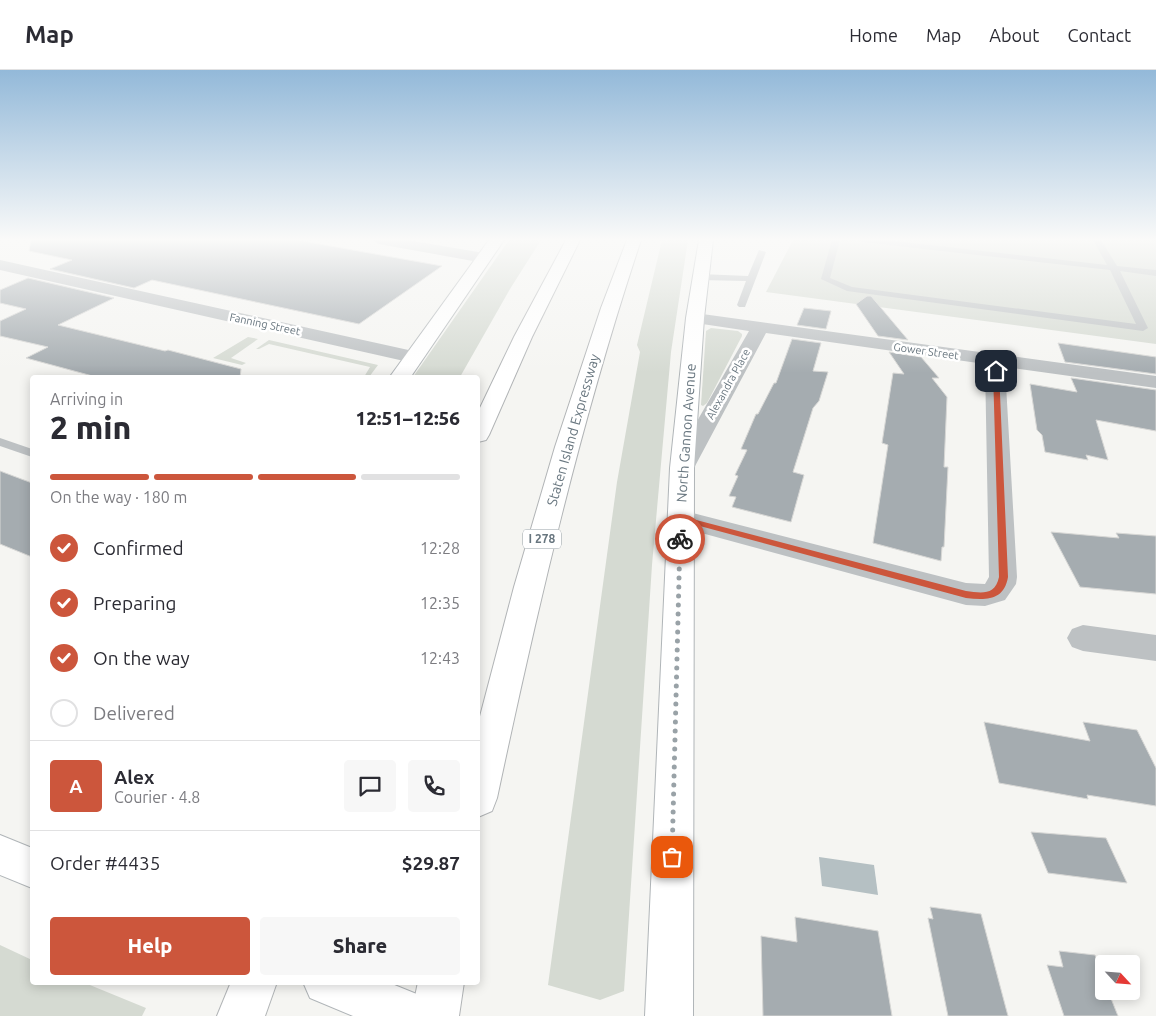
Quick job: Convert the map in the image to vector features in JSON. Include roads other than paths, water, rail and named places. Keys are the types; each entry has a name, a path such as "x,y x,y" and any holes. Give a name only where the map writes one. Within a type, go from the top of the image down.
{"main road":[{"path":"401,375 465,284"},
{"path":"480,431 523,337 550,284"},
{"name":"Staten Island Expressway","path":"480,790 559,475 598,343 619,284"},
{"name":"North Gannon Avenue","path":"669,1016 682,468 699,284"},
{"path":"0,855 30,867"},
{"path":"241,1016 253,985"},
{"path":"334,985 412,1016"},
{"path":"435,1016 440,985"}],"street":[{"name":"Fanning Street","path":"86,284 413,357"},
{"name":"Gower Street","path":"695,318 1156,382"},
{"name":"Alexandra Place","path":"682,468 760,327"},
{"path":"681,519 966,594 983,596 995,593 1002,586 1003,577 995,361"},
{"path":"1084,638 1156,648"}],"lane":[{"path":"742,305 750,284"},
{"path":"838,284 850,289 1156,330"},
{"path":"1121,284 1143,328"},
{"path":"0,442 30,452"}]}
